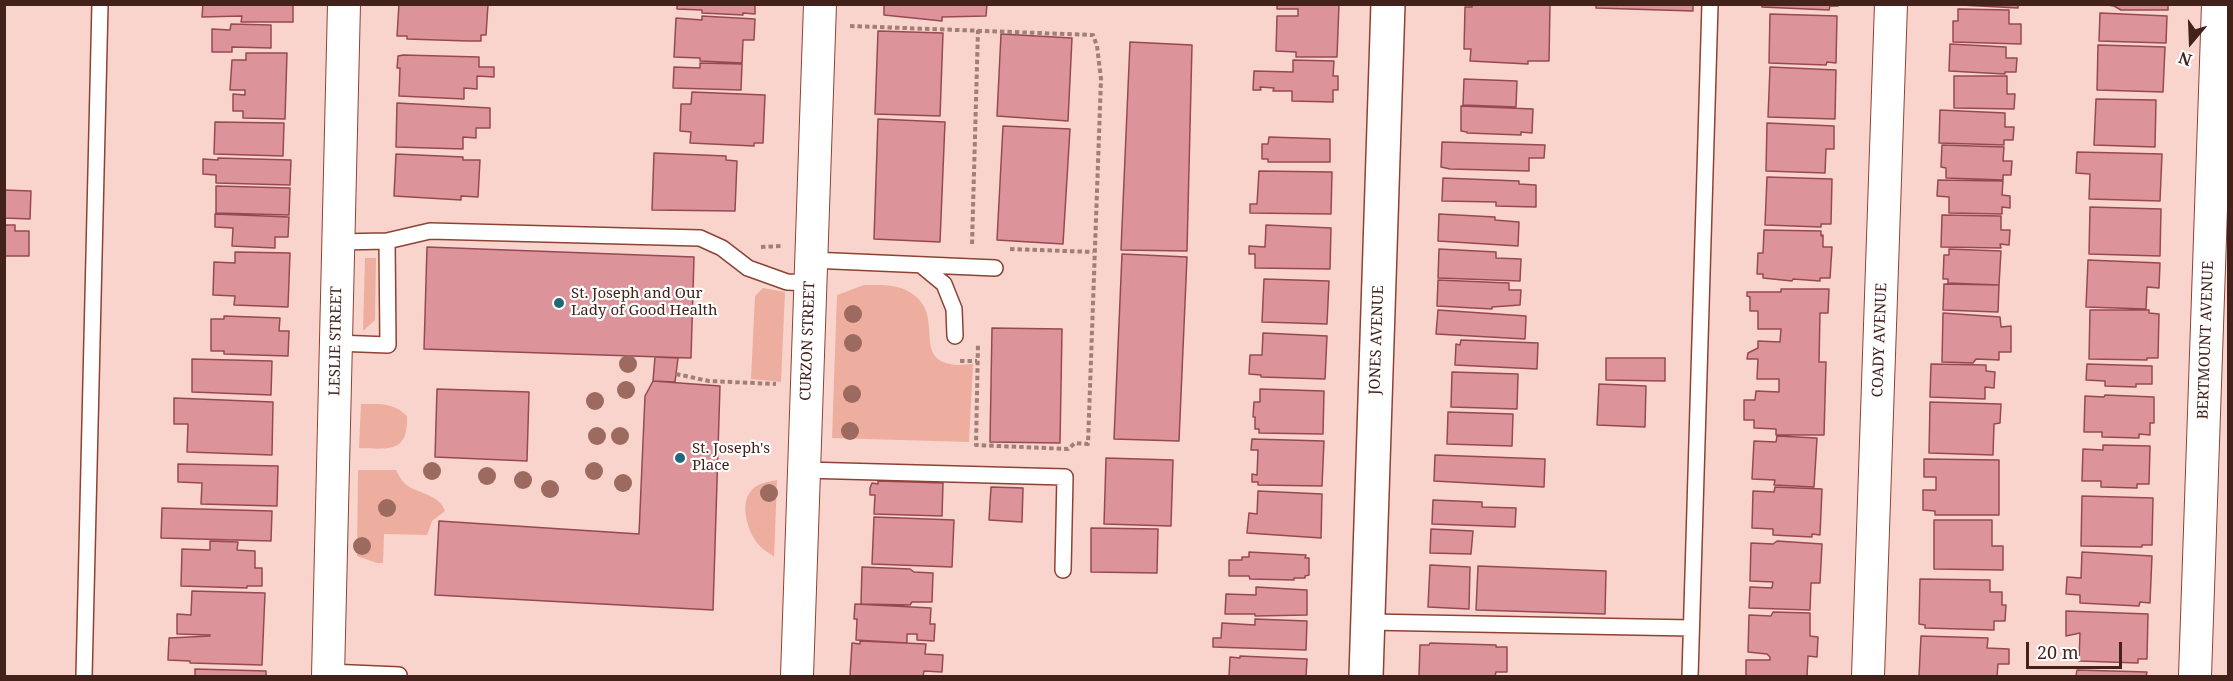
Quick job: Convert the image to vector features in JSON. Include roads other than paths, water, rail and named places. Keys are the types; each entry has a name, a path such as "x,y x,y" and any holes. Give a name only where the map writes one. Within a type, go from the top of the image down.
{"street":[{"name":"LESLIE STREET","path":"328,674 345,4"},
{"name":"JONES AVENUE","path":"1366,676 1388,4"},
{"name":"COADY AVENUE","path":"1868,676 1892,4"},
{"name":"BERTMOUNT AVENUE","path":"2195,676 2218,4"},
{"name":"CURZON STREET","path":"796,676 811,272 830,15"}],"lane":[{"path":"84,676 100,4"},
{"path":"1690,676 1710,4"},
{"path":"338,242 387,241 430,231 700,238 722,248 748,268 787,282 811,272 921,265 995,267"},
{"path":"336,343 388,345 387,241"},
{"path":"921,265 944,284 954,309 955,336"},
{"path":"804,470 1065,477 1063,570"},
{"path":"1368,622 1691,628"},
{"path":"328,674 399,675"}],"place":[{"name":"St. Joseph and Our Lady of Good Health","path":"559,303"},
{"name":"St. Joseph's Place","path":"680,458"}]}
